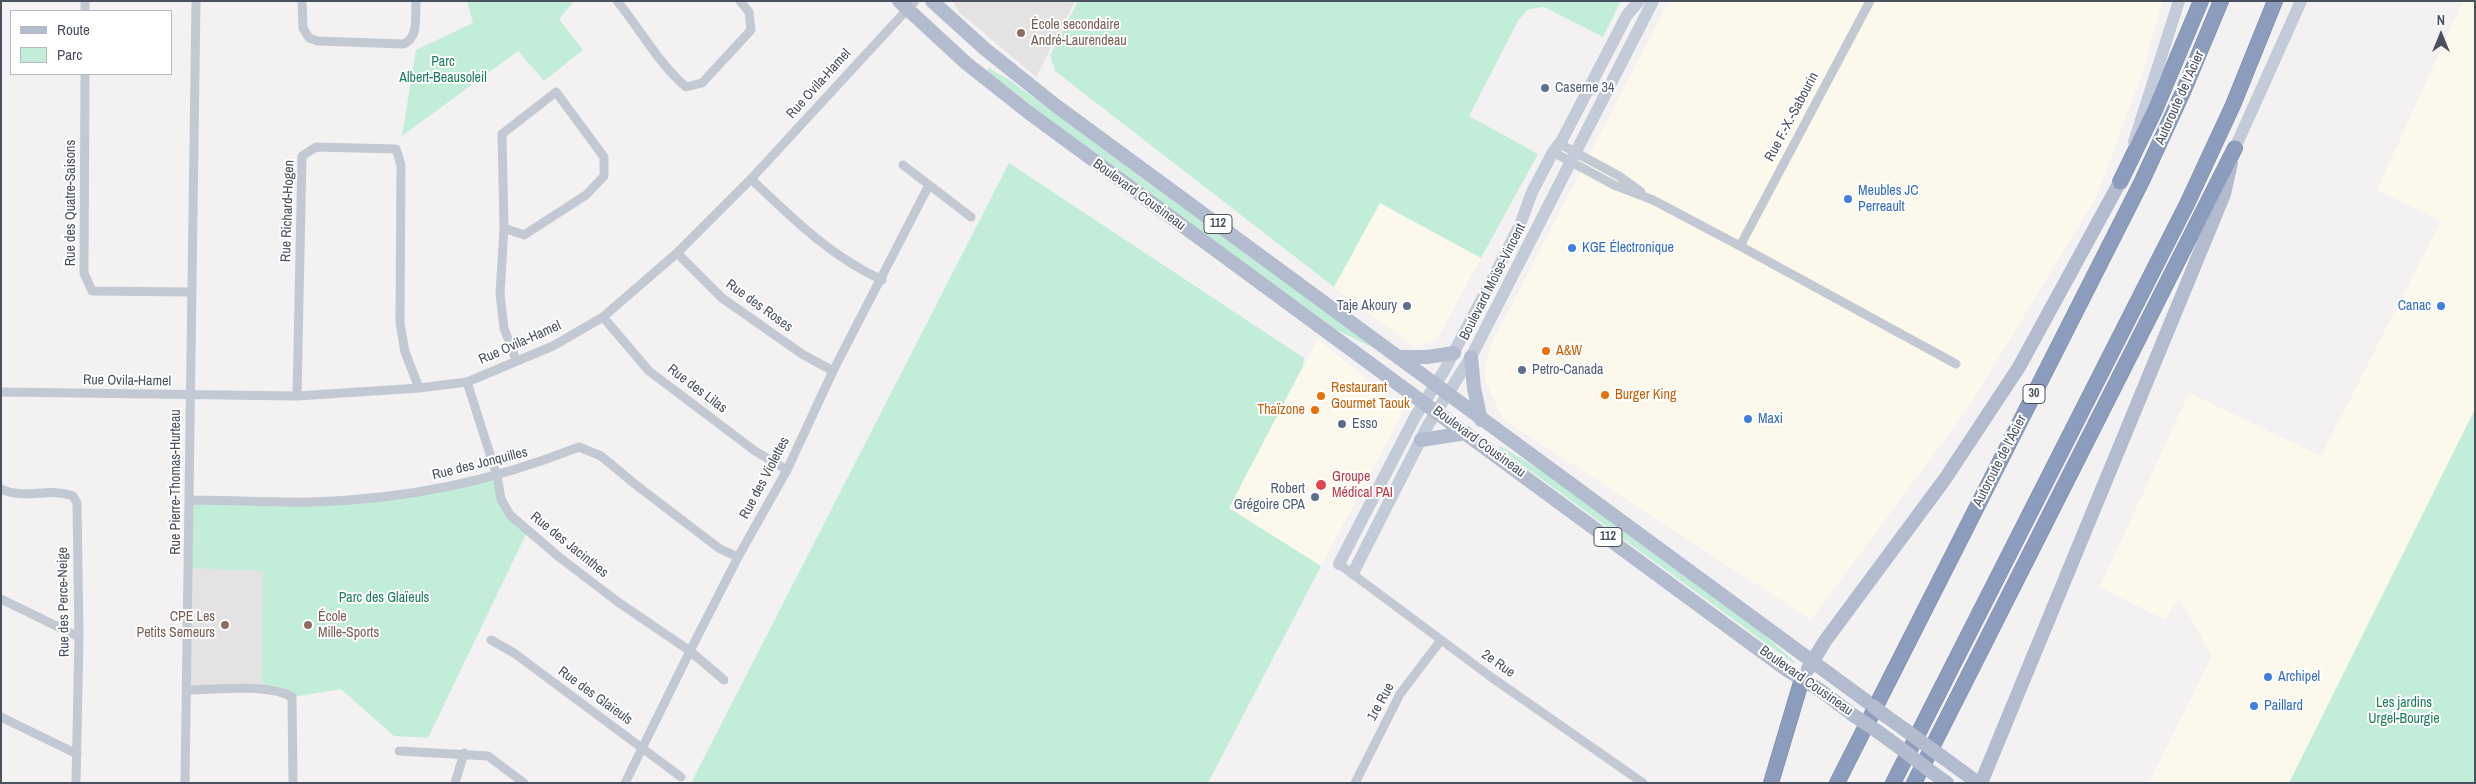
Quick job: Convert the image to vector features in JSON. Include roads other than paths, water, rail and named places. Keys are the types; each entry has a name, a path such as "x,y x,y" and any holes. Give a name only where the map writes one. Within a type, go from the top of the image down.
{"highway":[{"path":"2120,182 2155,110 2200,1"},
{"name":"Autoroute de l'Acier","path":"1836,783 2138,188 2178,105 2221,1"},
{"path":"1893,783 2187,204 2233,105 2275,1"},
{"path":"1914,783 2235,148"},
{"path":"1771,783 1802,679"}],"main road":[{"name":"Boulevard Cousineau","path":"932,1 985,49 1043,96 1399,357 1481,420 1979,783"},
{"name":"Boulevard Cousineau","path":"907,4 960,58 1028,112 1436,412 1947,783"},
{"path":"1979,783 2224,194 2235,148"},
{"path":"1802,679 1812,662 1945,479 2019,367 2120,182"},
{"path":"1399,357 1454,354"},
{"path":"1471,357 1474,388 1481,420"},
{"path":"1421,440 1466,433"}],"street":[{"name":"Rue Pierre-Thomas-Hurteau","path":"185,783 188,690 191,292 196,1"},
{"path":"302,1 303,28 309,38 318,42 404,44 411,41 414,35 416,1"},
{"path":"617,1 666,70 686,87 702,82 751,30 749,12 740,1"},
{"name":"Boulevard Moïse-Vincent","path":"1339,564 1424,403 1454,354 1518,231 1530,197 1556,148 1627,15 1639,1"},
{"name":"Boulevard Moïse-Vincent","path":"1353,574 1436,412 1471,357 1653,1"},
{"name":"Rue F.-X.-Sabourin","path":"1740,246 1870,1"},
{"path":"2120,182 2178,1"},
{"path":"2235,148 2301,1"},
{"name":"Rue Ovila-Hamel","path":"1,392 297,396 418,388 467,382 553,346 603,317 677,254 751,179 907,4"},
{"name":"Rue des Quatre-Saisons","path":"85,75 84,273 92,291 191,292"},
{"path":"504,228 524,235 586,195 604,176 604,157 556,92 502,134 504,228 500,294 504,328 516,360"},
{"name":"Rue Richard-Hogen","path":"297,396 302,156 316,147 396,149 400,165 400,322 405,352 418,388"},
{"path":"1556,148 1619,176 1653,200 1956,364"},
{"path":"903,165 971,217"},
{"path":"751,179 811,236 857,268 882,280"},
{"name":"Rue des Violettes","path":"625,783 738,557 787,470 834,371 929,185"},
{"name":"Rue des Roses","path":"677,254 722,298 802,354 834,371"},
{"name":"Rue des Lilas","path":"603,317 649,371 755,451 787,470"},
{"name":"Rue des Jacinthes","path":"467,382 497,476 501,499 510,515 618,602 690,651 724,680"},
{"name":"Rue des Jonquilles","path":"190,500 311,502 411,495 497,476 579,447 601,456 720,549 738,557"},
{"name":"Rue des Perce-Neige","path":"1,489 11,494 62,492 73,496 76,503 79,638 76,783"},
{"name":"2e Rue","path":"1339,564 1441,640 1643,783"},
{"path":"1,599 79,638"},
{"name":"Rue des Glaïeuls","path":"491,640 514,653 681,777"},
{"name":"1re Rue","path":"1355,783 1400,694 1441,640"},
{"path":"188,690 267,690 283,692 292,697 293,783"},
{"path":"1,717 77,754"},
{"path":"399,751 464,753 488,756 524,783"},
{"path":"455,783 464,753"}],"place":[{"name":"École secondaire André-Laurendeau","path":"1021,33"},
{"name":"Caserne 34","path":"1545,88"},
{"name":"Meubles JC Perreault","path":"1848,199"},
{"name":"KGE Électronique","path":"1572,248"},
{"name":"Taje Akoury","path":"1407,306"},
{"name":"Canac","path":"2441,306"},
{"name":"A&W","path":"1546,351"},
{"name":"Petro-Canada","path":"1522,370"},
{"name":"Burger King","path":"1605,395"},
{"name":"Restaurant Gourmet Taouk","path":"1321,396"},
{"name":"Thaïzone","path":"1315,410"},
{"name":"Maxi","path":"1748,419"},
{"name":"Esso","path":"1342,424"},
{"name":"Groupe Médical PAI","path":"1321,485"},
{"name":"Robert Grégoire CPA","path":"1315,497"},
{"name":"CPE Les Petits Semeurs","path":"225,625"},
{"name":"École Mille-Sports","path":"308,625"},
{"name":"Archipel","path":"2268,677"},
{"name":"Paillard","path":"2254,706"}],"park label":[{"name":"Parc Albert-Beausoleil","path":"443,70"},
{"name":"Parc des Glaïeuls","path":"384,598"},
{"name":"Les jardins Urgel-Bourgie","path":"2404,712"}]}
